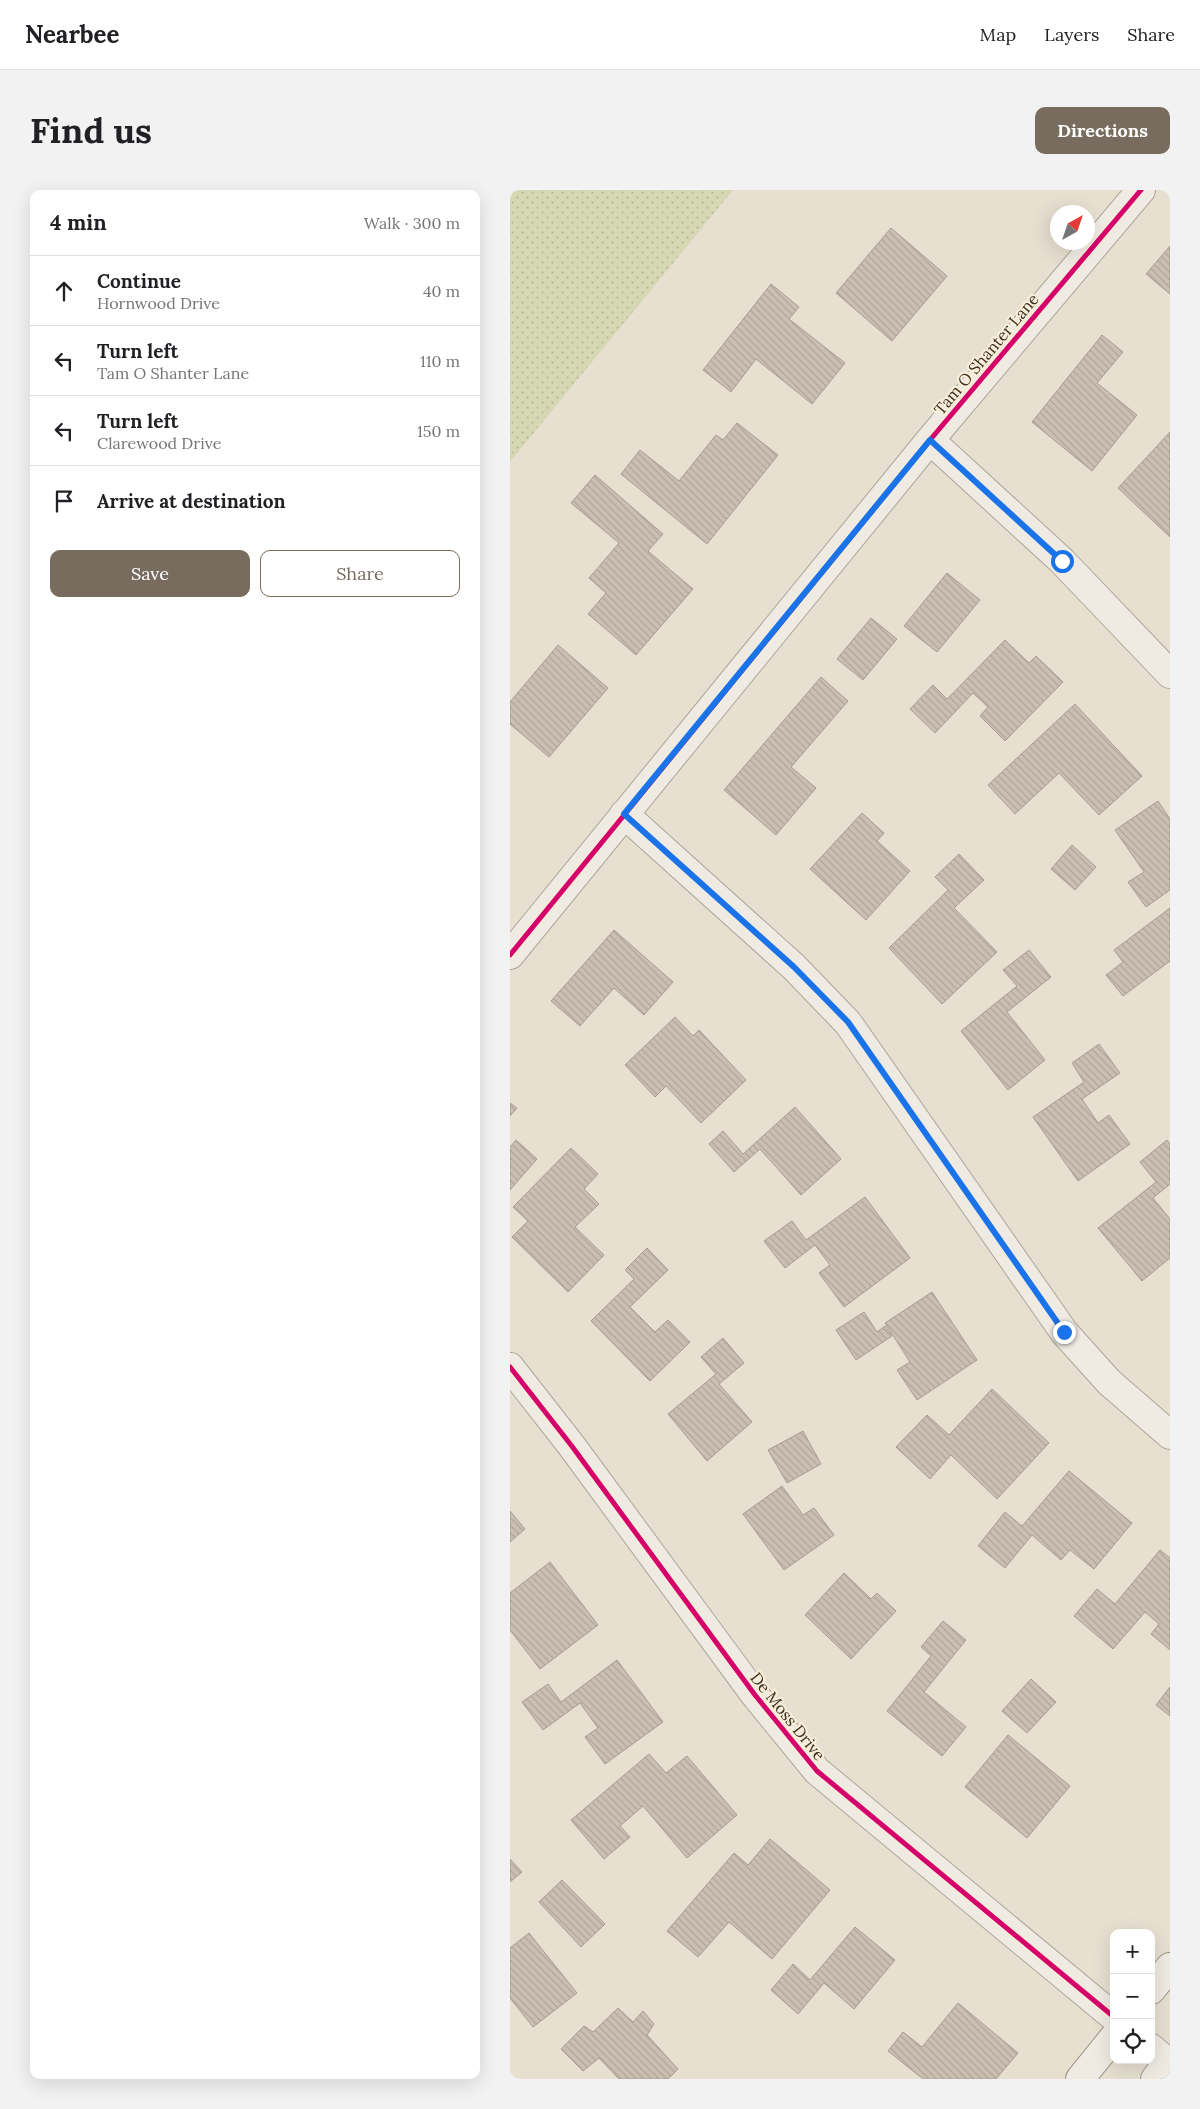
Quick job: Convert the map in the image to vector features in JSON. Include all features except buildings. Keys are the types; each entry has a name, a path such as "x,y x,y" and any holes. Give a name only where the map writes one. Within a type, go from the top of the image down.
{"street":[{"name":"Tam O Shanter Lane","path":"510,955 930,440 1141,190"},
{"path":"930,440 1062,561 1170,674"},
{"path":"624,814 794,967 848,1022 1064,1332 1109,1382 1170,1435"},
{"name":"De Moss Drive","path":"510,1367 571,1445 755,1696 817,1771 1110,2014"},
{"path":"1155,1985 1170,1967"},
{"path":"1080,2079 1110,2042"}],"green space":[{"path":"510,190 733,190 510,462"}],"cycle path":[{"path":"510,955 930,440 1141,190"},
{"path":"510,1367 571,1445 755,1695 817,1771 1110,2014"}],"route":[{"path":"1062,561 930,440 624,814 794,967 848,1022 1064,1332"}]}
